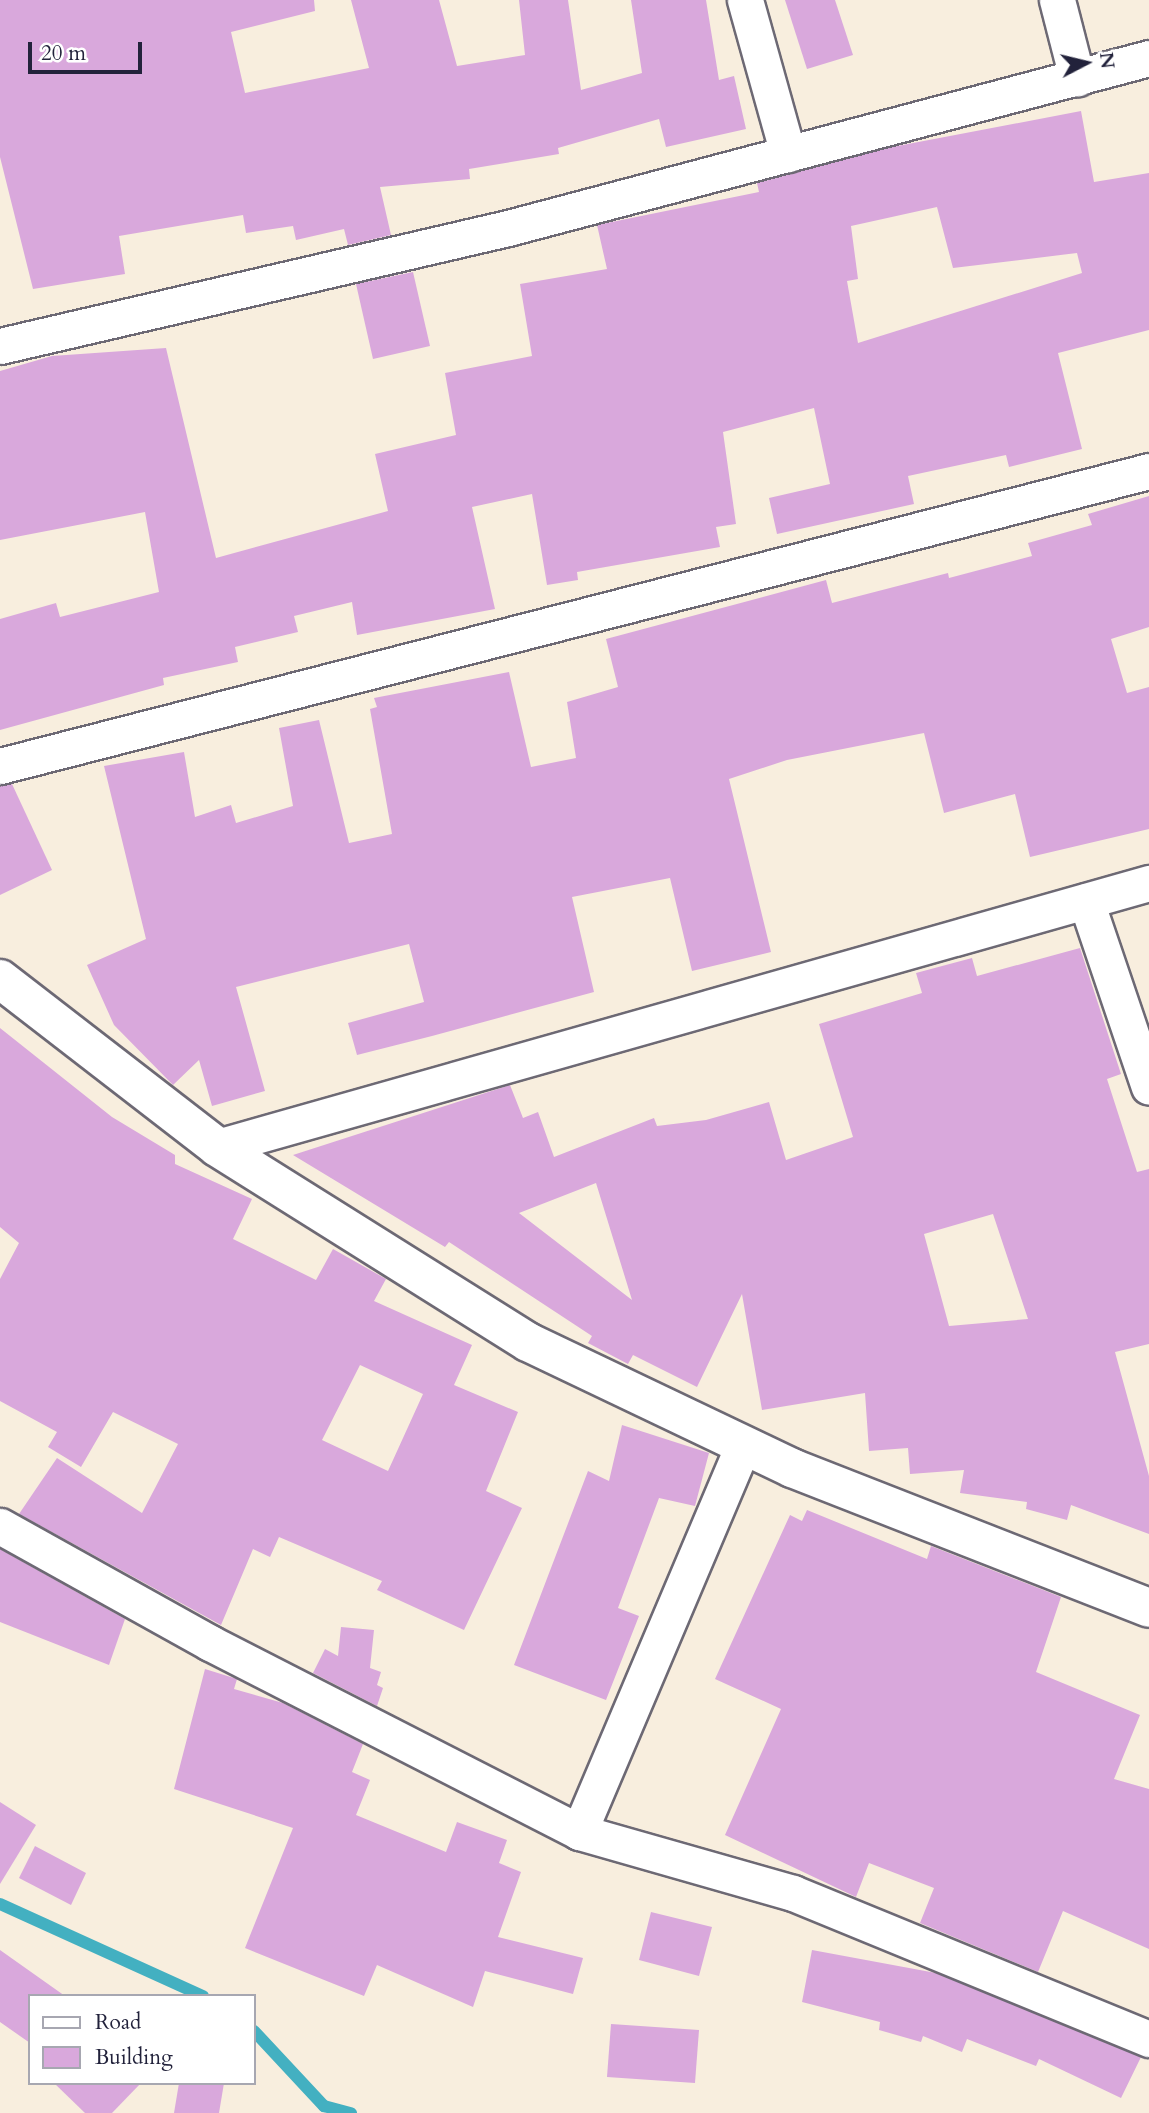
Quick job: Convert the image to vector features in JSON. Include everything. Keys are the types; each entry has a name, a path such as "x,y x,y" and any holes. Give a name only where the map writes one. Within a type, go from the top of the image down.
{"street":[{"path":"745,0 788,154"},
{"path":"1057,0 1077,78"},
{"path":"0,346 508,228 1149,58"},
{"path":"0,766 1149,471"},
{"path":"218,1147 1149,883"},
{"path":"1086,901 1149,1087"},
{"path":"0,979 218,1147 528,1342 743,1445 1149,1608"},
{"path":"579,1832 743,1445"},
{"path":"0,1526 210,1643 579,1832 793,1893 1149,2039"}],"building":[{"path":"0,0 314,0 315,11 231,32 245,93 369,68 351,0 439,0 457,66 525,55 519,0 568,0 581,90 642,73 631,0 706,0 719,80 734,76 746,129 666,147 659,119 558,148 559,154 469,169 470,179 380,187 391,235 348,245 344,229 296,240 293,226 246,233 243,215 119,236 125,274 33,289 0,157"},
{"path":"785,0 835,0 853,55 807,69"},
{"path":"1081,111 1094,182 1149,173 1149,330 1058,353 1082,449 1009,467 1006,455 908,476 914,504 777,534 769,498 830,484 814,408 723,432 736,524 716,527 720,547 577,572 578,580 547,585 532,494 472,507 495,609 357,635 352,602 294,616 298,632 235,647 238,662 163,678 164,685 0,730 0,619 56,603 60,617 159,592 145,512 0,540 0,371 52,356 166,348 216,558 388,511 375,454 456,435 445,373 532,356 520,284 607,269 597,225 759,192 757,183 887,148","holes":["937,207 953,268 1077,253 1082,273 858,343 847,281 858,279 851,226"]},
{"path":"413,272 430,346 373,359 356,284"},
{"path":"1149,496 1149,627 1111,639 1127,693 1149,687 1149,829 1030,857 1015,794 944,813 924,733 787,760 729,779 771,952 692,971 670,878 572,897 594,992 357,1055 348,1023 424,1002 409,944 236,987 265,1091 212,1106 199,1060 173,1085 114,1025 87,965 146,939 104,766 184,752 195,817 231,805 236,823 293,806 279,728 319,720 349,843 392,834 370,709 377,707 374,698 509,672 531,767 576,758 567,702 618,687 606,639 826,580 832,603 948,573 949,578 1032,556 1028,543 1092,525 1088,514"},
{"path":"12,784 52,870 0,895 0,786"},
{"path":"1080,948 1121,1074 1107,1079 1137,1172 1149,1169 1149,1344 1115,1352 1149,1476 1149,1534 1071,1505 1067,1520 1026,1509 1027,1502 960,1493 964,1470 910,1474 908,1448 869,1451 865,1393 762,1410 742,1294 697,1387 633,1355 628,1364 588,1343 592,1336 449,1242 445,1247 293,1155 510,1085 523,1118 538,1112 554,1157 654,1118 657,1126 706,1120 769,1102 786,1160 853,1137 819,1024 922,993 916,973 972,958 977,976","holes":["596,1183 632,1300 519,1213","993,1214 1028,1319 949,1326 924,1234"]},
{"path":"0,1028 112,1117 175,1155 175,1164 252,1199 233,1239 316,1280 333,1249 386,1279 374,1301 472,1345 454,1385 518,1412 486,1491 522,1508 464,1630 377,1590 382,1581 279,1537 270,1557 253,1549 221,1625 19,1514 57,1458 142,1513 178,1444 113,1412 81,1467 48,1447 57,1432 0,1401 0,1279 19,1243 0,1227","holes":["360,1365 423,1394 388,1471 322,1440"]},
{"path":"622,1425 709,1453 695,1506 659,1498 618,1608 639,1616 606,1700 514,1665 588,1471 609,1481"},
{"path":"807,1510 927,1559 931,1546 1061,1597 1036,1672 1140,1715 1114,1779 1149,1789 1149,1949 1063,1911 1038,1972 920,1923 934,1888 869,1863 856,1897 725,1835 781,1709 715,1679 790,1515 802,1521"},
{"path":"0,1549 125,1619 109,1665 0,1622"},
{"path":"341,1627 374,1630 370,1668 381,1672 377,1685 383,1688 377,1706 313,1673 325,1649 338,1656"},
{"path":"205,1669 237,1679 234,1689 283,1703 363,1744 352,1772 370,1780 356,1815 446,1852 457,1822 507,1840 499,1863 521,1872 498,1937 583,1958 573,1994 485,1971 473,2007 377,1965 364,1996 245,1948 293,1828 174,1789"},
{"path":"0,1802 36,1825 0,1884"},
{"path":"35,1846 86,1873 71,1905 19,1878"},
{"path":"651,1912 712,1927 699,1976 639,1960"},
{"path":"0,1950 62,1994 28,1994 28,2042 0,2022"},
{"path":"812,1950 936,1973 1141,2057 1121,2098 1039,2059 1036,2066 967,2039 962,2052 923,2036 921,2042 879,2030 880,2022 802,2002"},
{"path":"611,2024 699,2030 695,2083 607,2077"},
{"path":"56,2085 139,2085 112,2113 85,2113"},
{"path":"179,2085 224,2085 219,2113 174,2113"}],"waterway":[{"path":"0,1904 199,1994"},
{"path":"256,2033 324,2106 351,2113"}]}
